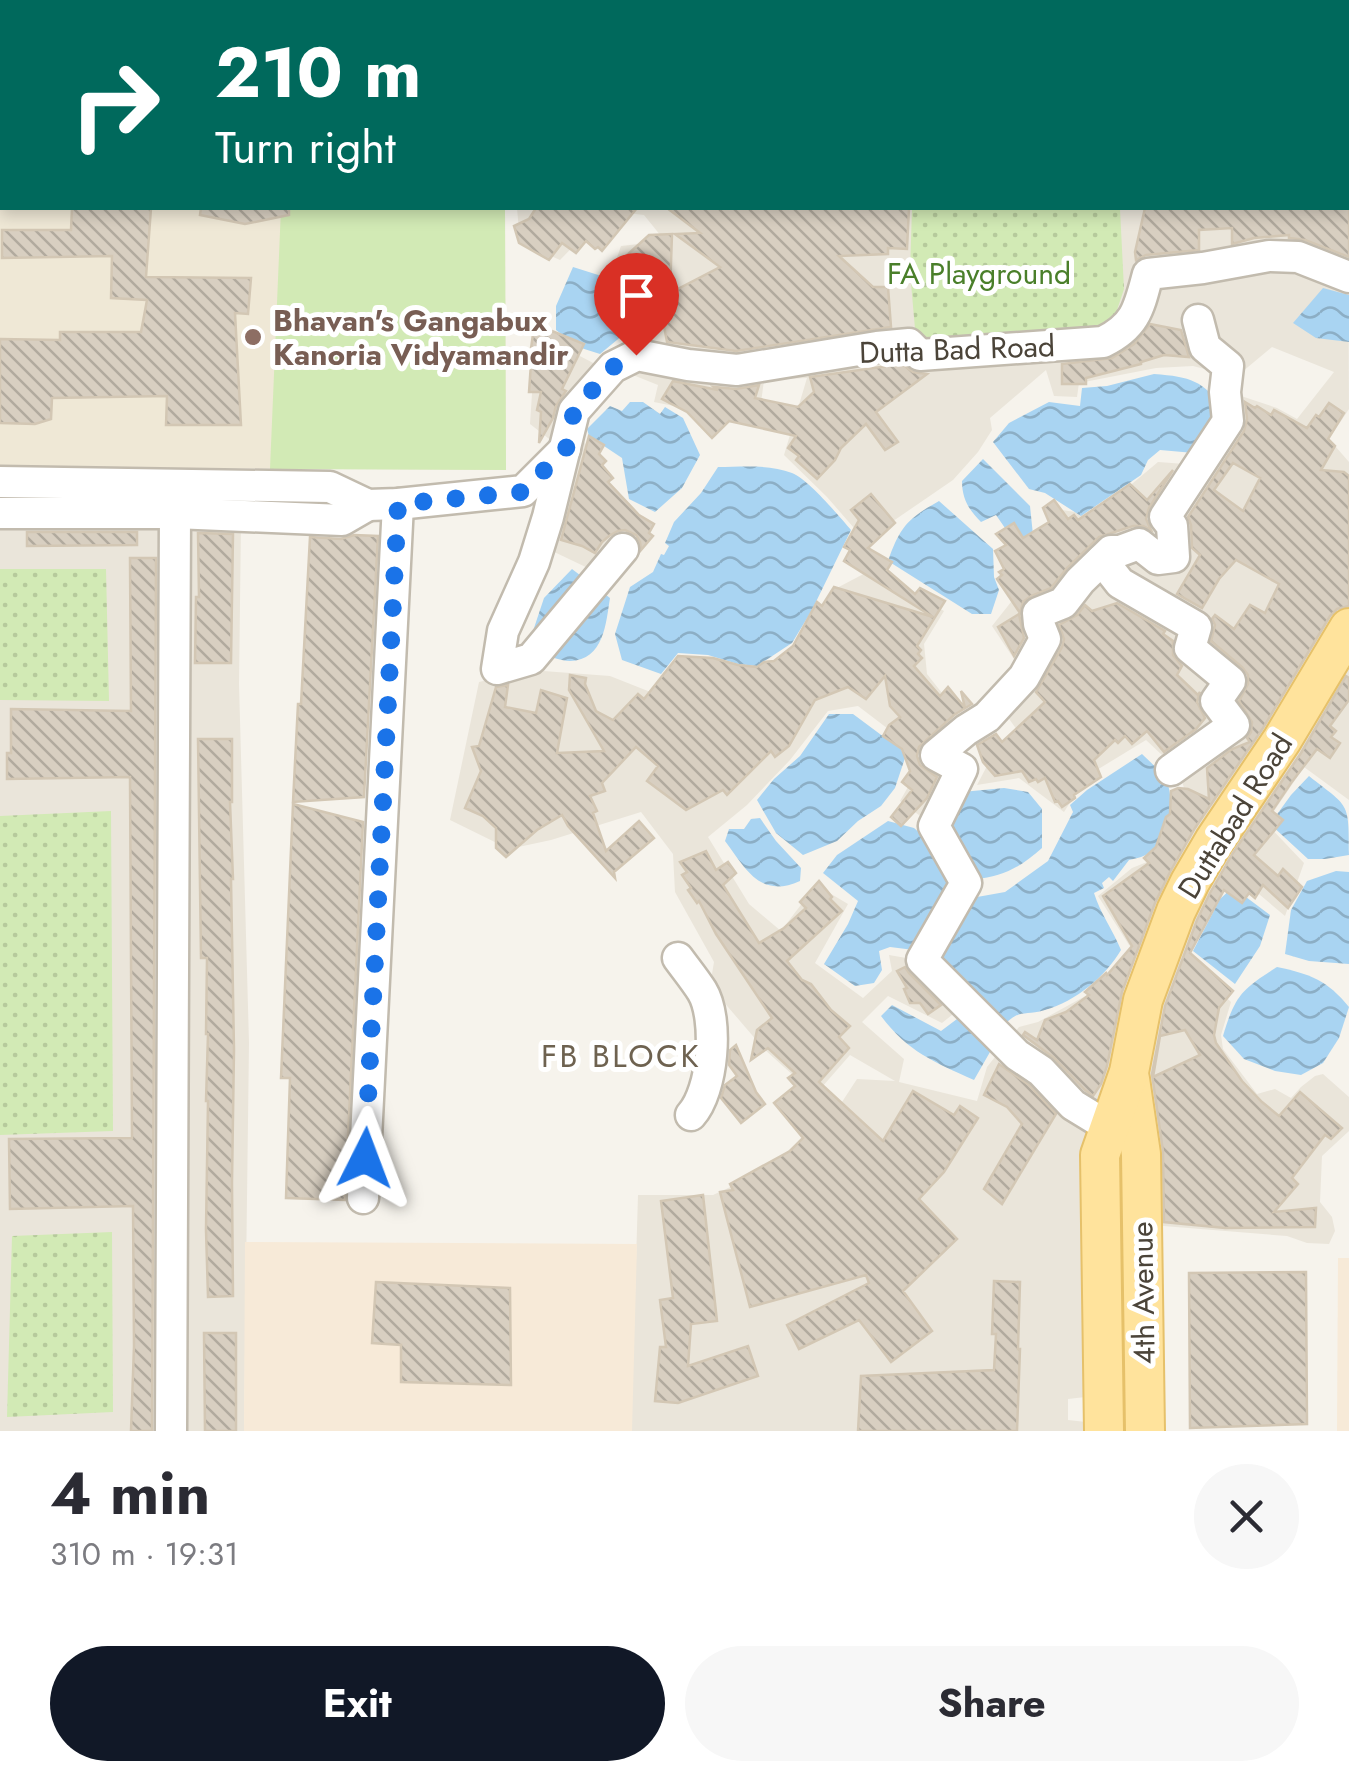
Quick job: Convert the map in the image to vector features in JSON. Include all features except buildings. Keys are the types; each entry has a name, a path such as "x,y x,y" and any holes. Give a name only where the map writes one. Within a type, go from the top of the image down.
{"main road":[{"name":"Duttabad Road","path":"1128,1072 1150,980 1190,882 1349,628"},
{"path":"1104,1431 1100,1155 1128,1072"},
{"name":"4th Avenue","path":"1128,1072 1141,1154 1145,1431"}],"street":[{"name":"Dutta Bad Road","path":"623,549 531,659 497,669 503,631 534,562 548,517 574,411 613,367 636,355 737,370 910,344 920,355 1103,342 1123,332 1138,308 1148,274 1269,256 1298,257 1349,277"},
{"path":"1110,1127 1074,1105 1041,1070 1017,1056 922,960 966,882 934,826 962,769 936,755 987,717 1024,677 1044,639 1038,613 1064,604 1080,580 1111,551 1139,544 1158,559 1174,557 1172,526 1165,517 1228,421 1228,366 1205,346 1198,320"},
{"path":"0,512 175,513 342,520 383,504 522,492 566,449"},
{"path":"0,482 330,487 383,504"},
{"path":"363,1198 383,504"},
{"path":"171,1431 175,513"},
{"path":"1102,560 1120,583 1196,627 1190,648 1230,682 1216,701 1234,725 1171,770"},
{"path":"678,958 704,994 712,1026 710,1067 698,1108 691,1115"}],"shaded area":[{"name":"Bhavan's Gangabux Kanoria Vidyamandir","path":"0,210 505,210 506,470 0,467"},
{"path":"517,210 1348,210 1349,409 1329,439 1349,462 1349,613 1150,961 1129,945 1098,896 1132,868 1162,856 1191,812 1179,771 1146,740 1087,776 1064,812 1019,778 977,785 988,764 1020,734 1004,712 1016,662 992,626 1011,602 1001,553 1018,550 1062,510 1095,515 1158,462 1212,466 1235,394 1297,419 1334,372 1272,347 1236,377 1193,366 1156,368 1079,383 1077,397 1054,396 1046,370 990,418 992,430 953,480 883,528 861,536 784,455 807,378 764,380 761,403 709,413 654,402 658,385 633,375 602,395 584,417 580,437 602,464 599,487 642,543 615,581 548,549 575,459 530,424 536,333 597,365 618,357 637,314 644,283 614,266 621,246 665,241 644,215 608,211 560,260 520,242"},
{"path":"241,522 239,684 249,1043 244,1431 0,1431 0,523"},
{"path":"873,569 944,611 924,644 927,674 964,721 933,744 965,763 927,821 900,801 925,757 858,706 828,711 790,760 747,805 708,837 749,904 781,931 816,885 848,904 815,963 863,998 892,971 889,955 912,959 963,1006 942,1023 888,996 862,1022 904,1059 899,1082 977,1101 987,1067 1019,1027 1038,1022 1100,988 1137,994 1120,1071 1094,1396 1068,1399 1068,1420 1095,1423 1095,1431 631,1431 638,1195 713,1195 765,1171 840,1105 857,1079 895,1081 850,1055 815,1095 764,1049 710,986 714,962 675,892 673,854 641,812 509,849 450,820 479,682 530,670 610,676 653,693 755,675 800,645 835,589"},
{"path":"1349,645 1349,800 1304,767 1266,823 1304,863 1285,916 1216,858"},
{"path":"1215,866 1225,873 1187,960 1231,1002 1221,1035 1223,1049 1257,1094 1275,1089 1291,1098 1315,1076 1323,1074 1349,1097 1349,1131 1322,1156 1320,1202 1332,1217 1335,1231 1329,1244 1307,1243 1287,1236 1151,1225 1143,1096 1158,990"},
{"path":"245,1242 637,1244 632,1431 244,1431"},
{"path":"1338,1258 1349,1258 1349,1431 1337,1431"}],"green space":[{"path":"281,210 505,210 506,470 270,469"},
{"name":"FA Playground","path":"912,210 1120,210 1124,289 1113,322 1098,332 942,342 916,340 910,272"},
{"path":"0,569 106,569 109,701 0,700"},
{"path":"111,811 113,1131 0,1135 0,816"},
{"path":"112,1232 113,1412 7,1417 12,1236"}],"water":[{"path":"573,267 611,279 633,295 626,310 623,335 600,354 578,347 556,330 556,306"},
{"path":"1323,288 1349,295 1349,342 1316,338 1293,323"},
{"path":"1154,374 1195,382 1226,410 1194,453 1160,450 1148,460 1141,475 1081,516 1045,493 1029,489 993,442 1009,423 1049,402 1080,406 1082,388"},
{"path":"630,402 643,402 660,414 665,407 683,418 700,455 682,488 655,512 629,499 622,458 589,436 587,429 610,406 622,411"},
{"path":"983,459 1030,506 1033,535 1024,538 1014,524 1005,528 996,515 981,522 970,508 962,481"},
{"path":"718,467 765,467 792,473 815,490 851,530 812,610 792,643 757,666 678,653 661,674 622,660 615,634 630,587 653,572 669,546 665,543 674,522"},
{"path":"939,501 993,549 994,577 999,590 991,614 972,614 888,561 906,525"},
{"path":"572,569 610,598 605,629 597,647 581,659 570,661 537,652 531,637 544,598"},
{"path":"829,714 853,714 892,743 898,743 905,758 895,788 881,806 837,841 803,855 776,833 757,800 800,756"},
{"path":"1142,754 1165,779 1170,813 1154,848 1129,860 1113,881 1109,877 1102,883 1104,888 1094,893 1121,950 1098,978 1078,994 1057,1006 1018,1015 1001,1028 933,959 966,899 1005,892 1048,861 1073,812 1070,805"},
{"path":"1309,776 1344,807 1349,855 1308,859 1270,824"},
{"path":"1004,788 1028,792 1042,809 1042,848 1012,870 975,879 945,823 962,792"},
{"path":"760,818 801,868 800,881 786,886 764,884 747,871 725,841 729,829 744,829 751,819"},
{"path":"888,821 914,828 935,846 956,882 914,950 890,947 879,951 882,970 874,983 855,986 824,964 858,901 823,873 837,855"},
{"path":"1336,871 1349,872 1349,964 1309,961 1285,954 1291,910 1307,881"},
{"path":"1232,888 1242,902 1246,897 1270,915 1260,946 1235,984 1193,951 1220,899"},
{"path":"1277,967 1317,980 1349,1007 1339,1038 1323,1063 1301,1075 1275,1071 1244,1059 1223,1036 1241,994"},
{"path":"892,1005 941,1031 961,1016 994,1045 974,1080 934,1061 901,1039 881,1016"}],"place":[{"name":"Bhavan's Gangabux Kanoria Vidyamandir","path":"253,337"}],"district":[{"name":"FB BLOCK","path":"621,1056"}],"route":[{"path":"365,1158 398,504 522,492 566,449 574,411 613,367 636,355"}]}
